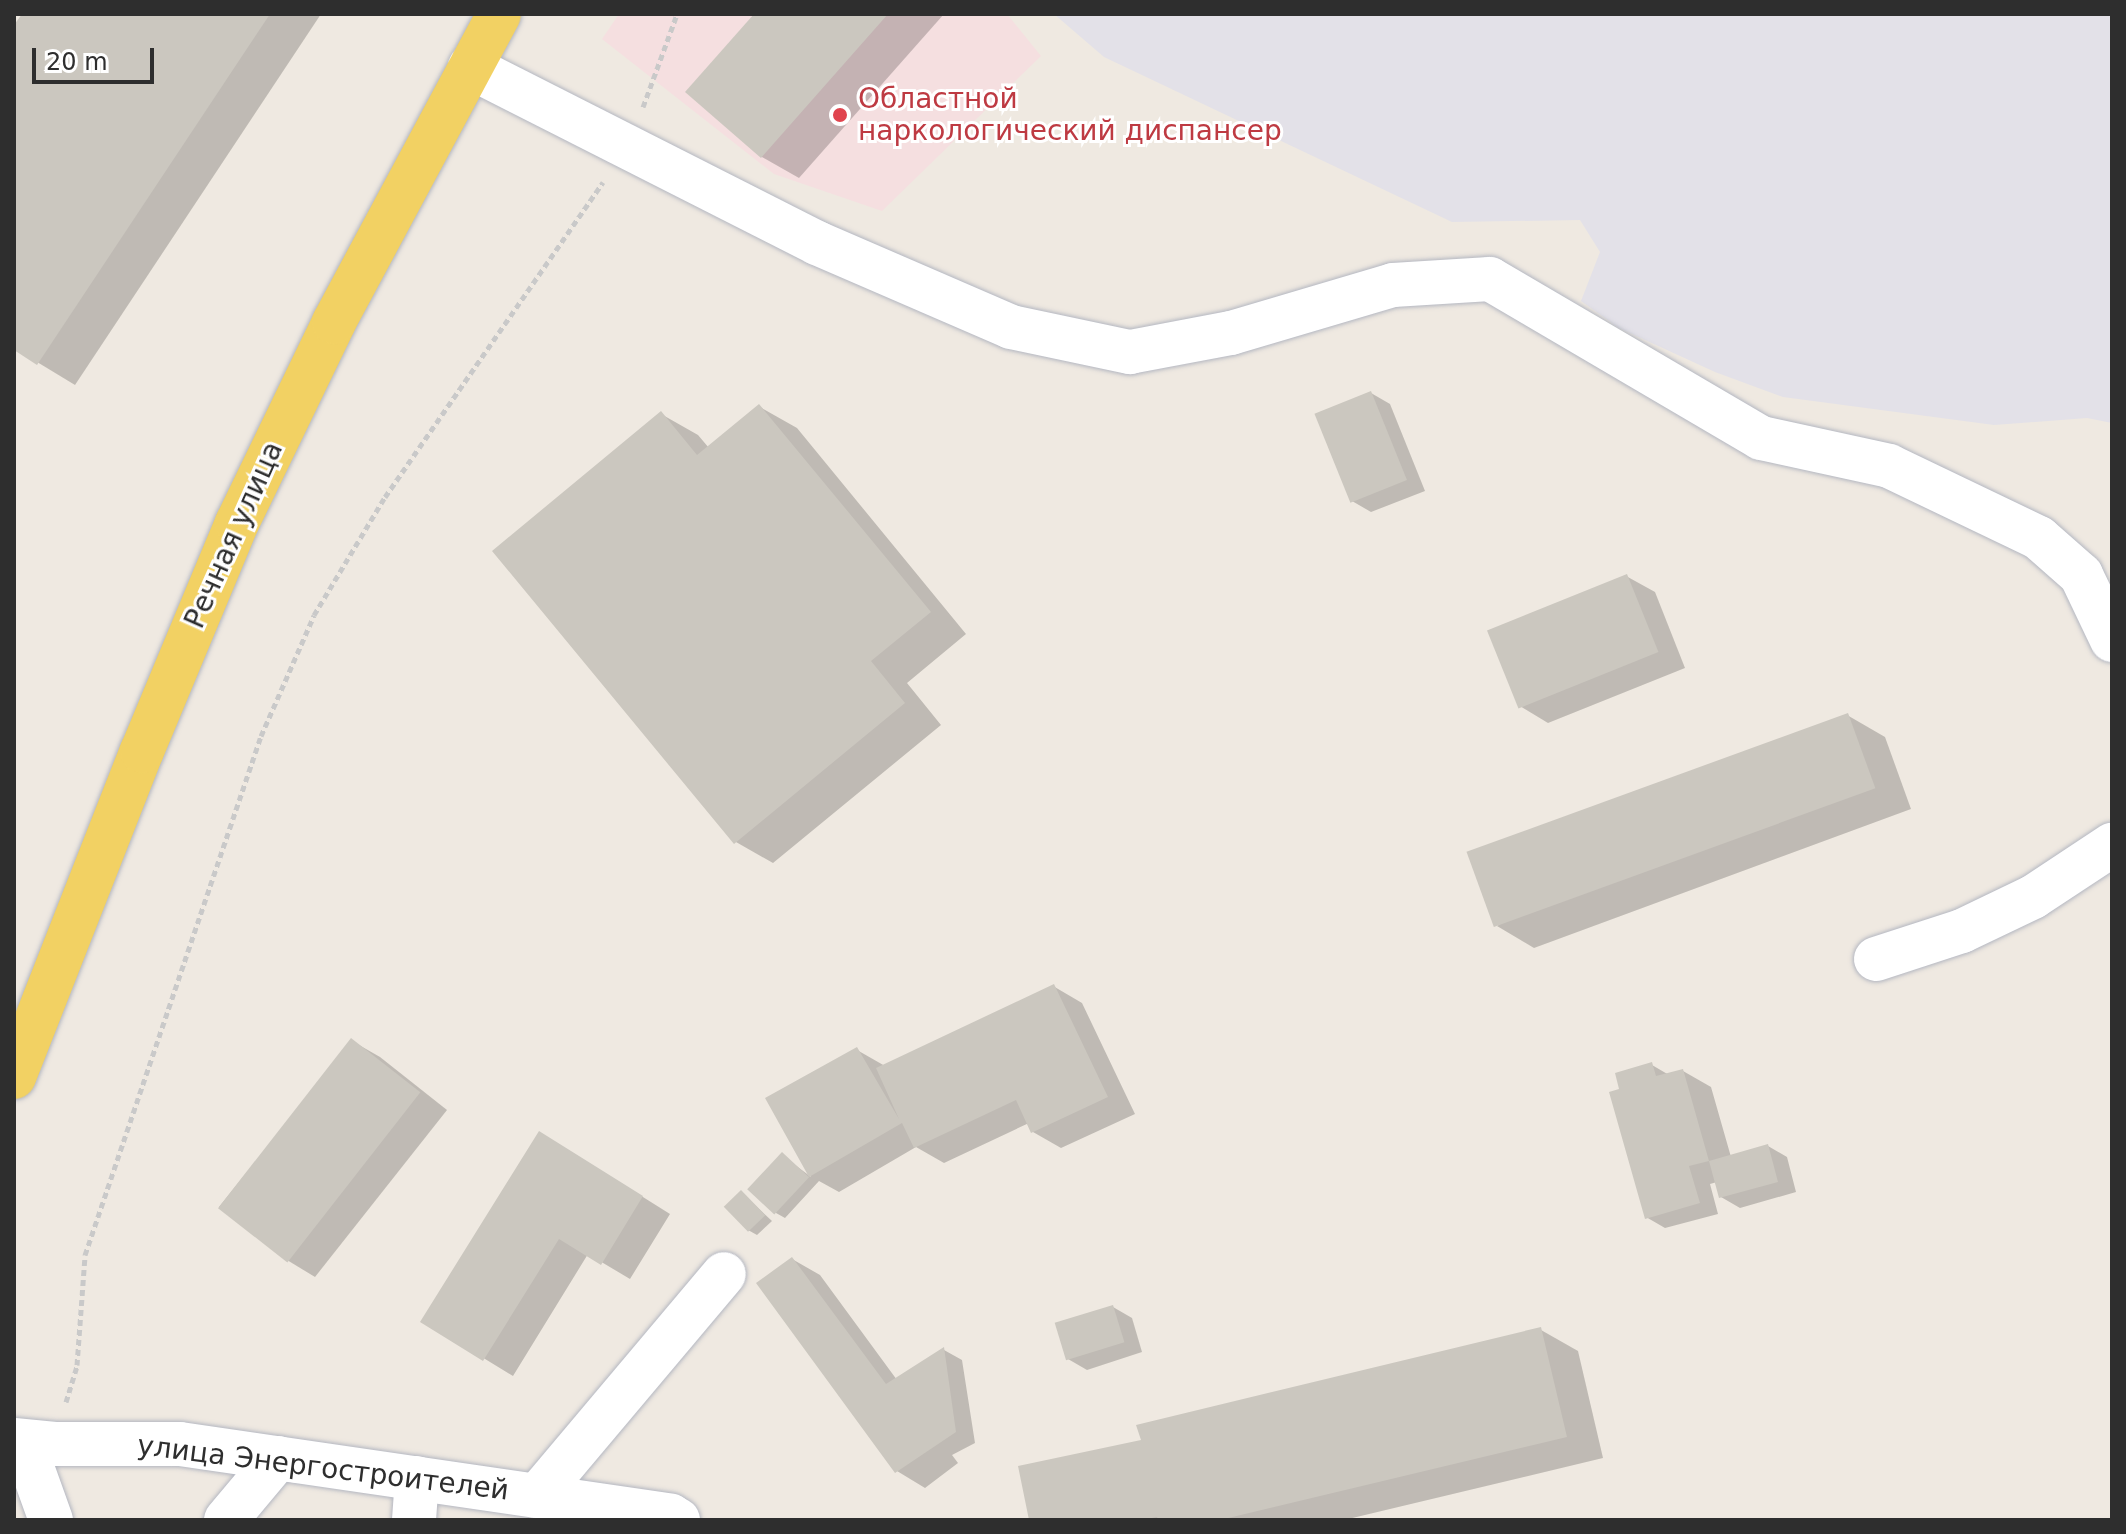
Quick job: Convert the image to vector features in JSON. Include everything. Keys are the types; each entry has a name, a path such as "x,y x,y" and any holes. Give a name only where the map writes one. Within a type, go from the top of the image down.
{"main road":[{"name":"Речная улица","path":"14,1077 142,751 237,523 334,322 499,14"}],"street":[{"path":"470,67 817,243 1011,327 1130,352 1231,333 1393,285 1490,279 1761,438 1889,466 2039,538 2081,575 2112,640"},
{"path":"1876,959 1962,931 2033,897 2112,845"},
{"path":"537,1496 724,1274"},
{"path":"31,1442 51,1520"},
{"name":"улица Энергостроителей","path":"31,1442 180,1444 278,1458 416,1499 537,1496 579,1511 671,1516 678,1520"},
{"path":"226,1520 278,1458"}],"path":[{"path":"31,1442 77,1365 85,1255 261,736 314,615 385,497 628,147 677,14"}],"shaded area":[{"name":"Областной наркологический диспансер","path":"619,14 1007,14 1041,56 882,211 774,174 602,39"},
{"path":"1054,14 2112,14 2112,423 2087,418 1994,425 1783,397 1715,372 1619,328 1581,301 1600,252 1580,220 1452,222 1104,57"}],"building":[{"path":"22,14 270,14 37,365 14,350 14,25"},
{"path":"754,14 888,14 761,158 685,92"},
{"path":"1371,391 1407,480 1350,503 1314,414"},
{"path":"759,404 931,612 871,661 905,703 734,844 492,551 661,411 697,455"},
{"path":"1627,574 1658,652 1518,708 1487,631"},
{"path":"1848,713 1875,788 1494,927 1466,852"},
{"path":"1054,984 1108,1097 1031,1133 1016,1100 914,1148 902,1123 809,1177 765,1098 857,1047 899,1119 876,1068"},
{"path":"351,1038 420,1092 287,1262 218,1208"},
{"path":"1652,1062 1656,1076 1683,1069 1709,1161 1689,1166 1700,1203 1645,1219 1609,1092 1619,1089 1615,1073"},
{"path":"539,1131 643,1196 601,1265 559,1239 483,1361 420,1322"},
{"path":"1768,1144 1778,1182 1719,1198 1709,1161"},
{"path":"782,1152 809,1177 774,1215 747,1189"},
{"path":"741,1190 765,1215 748,1232 724,1207"},
{"path":"792,1257 886,1384 944,1347 956,1432 895,1473 756,1283"},
{"path":"1113,1305 1124,1342 1066,1360 1055,1323"},
{"path":"1541,1327 1567,1437 1220,1520 1158,1520 1157,1517 1141,1520 1029,1520 1018,1466 1141,1440 1136,1425"}],"place":[{"name":"Областной наркологический диспансер","path":"840,115"}]}
